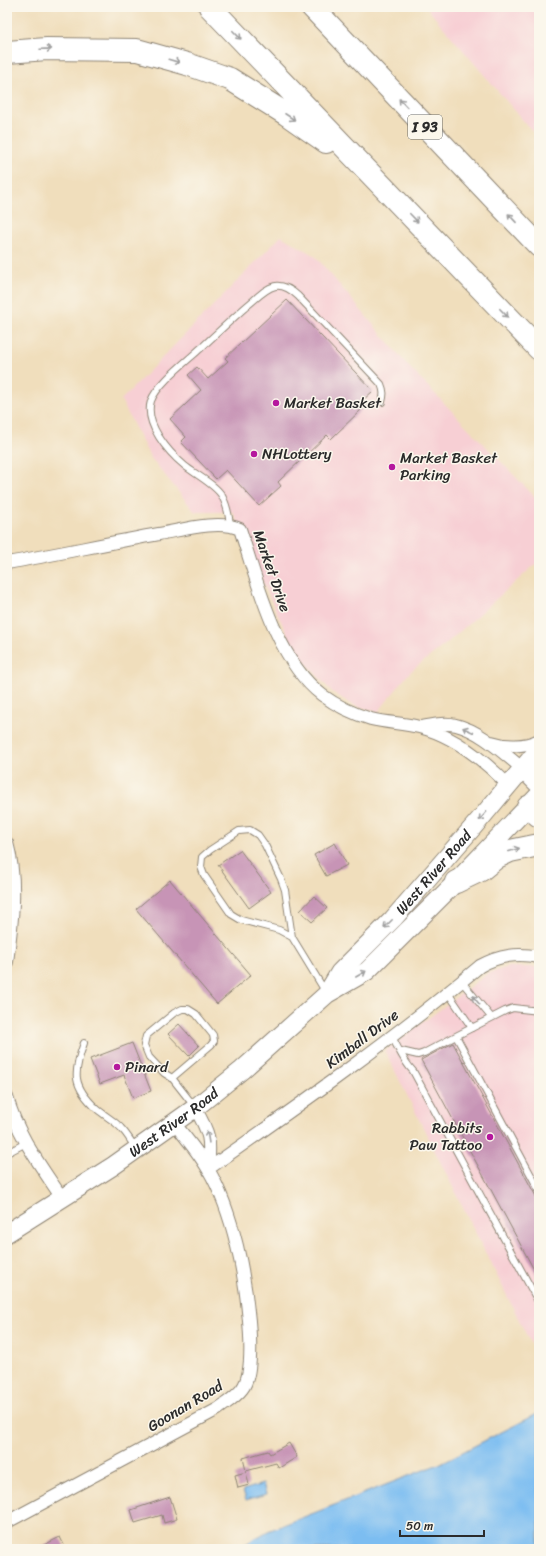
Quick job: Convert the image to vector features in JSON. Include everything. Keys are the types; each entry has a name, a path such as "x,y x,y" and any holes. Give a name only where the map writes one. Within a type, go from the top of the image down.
{"highway":[{"path":"210,7 539,349"},
{"name":"I 93","path":"312,7 539,246"},
{"path":"7,52 47,49 137,50 187,64 230,79 317,134 387,190"},
{"path":"456,882 481,870 497,857 510,850 539,845"}],"main road":[{"name":"West River Road","path":"327,994 340,972 393,919 509,786 539,749"},
{"path":"523,769 539,785"},
{"path":"509,786 535,806"},
{"name":"West River Road","path":"7,1233 137,1150 195,1108 242,1070 327,994 366,971 535,806"}],"street":[{"name":"Market Drive","path":"7,563 204,526 230,525 240,529 260,590 275,628 295,663 310,684 332,702 360,715 386,723 419,727 447,738 469,752 491,769 509,786"},
{"name":"Market Drive","path":"419,727 441,724 456,725 473,732 486,740 523,769"},
{"name":"Market Drive","path":"486,740 497,744 511,745 528,744 539,740"},
{"path":"7,843 13,891 13,914 7,962"},
{"name":"Kimball Drive","path":"208,1169 392,1037 480,966 498,957 517,954 539,958"},
{"path":"7,1097 16,1125 62,1198"},
{"name":"Goonan Road","path":"195,1108 207,1129 210,1151 208,1169"},
{"name":"Goonan Road","path":"7,1522 218,1409 242,1389 247,1379 250,1365 247,1308 237,1245 228,1216 208,1169 174,1123"}],"lane":[{"path":"230,525 228,512 222,496 170,452 154,428 151,419 151,402 156,393 168,379 261,294 275,285 283,286 291,290 381,384 384,390 382,402"},
{"path":"292,937 280,930 241,920 231,914 204,875 201,867 202,857 239,831 250,830 258,835 266,845 285,890 292,937 327,994"},
{"path":"462,982 491,1018"},
{"path":"448,993 472,1028"},
{"path":"401,1051 418,1055 424,1053 498,1013 513,1008 539,1011"},
{"path":"172,1078 214,1041 213,1035 196,1014 188,1009 182,1009 174,1013 146,1036 144,1045 149,1057 164,1073 172,1078 195,1108"},
{"path":"456,1036 539,1190"},
{"path":"392,1037 401,1051 402,1058 413,1071 539,1303"},
{"path":"84,1043 77,1062 76,1072 78,1084 85,1096 97,1109 122,1128 137,1150"},
{"path":"7,1153 26,1142"}],"shaded area":[{"path":"426,7 539,7 539,139"},
{"path":"281,236 315,256 410,368 539,501 539,561 447,643 410,672 378,712 353,705 332,692 295,651 262,581 233,512 195,512 150,457 121,400"},
{"path":"508,967 539,967 539,1360 385,1051 487,974"}],"water":[{"path":"539,1413 539,1549 237,1549 268,1531 439,1464"},
{"path":"263,1484 266,1494 246,1500 243,1490"}],"building":[{"name":"Market Basket","path":"287,300 373,391 362,401 366,405 331,439 327,435 278,482 281,486 259,506 226,470 216,479 181,442 186,437 170,419 201,390 188,375 197,367 208,379 228,361 225,358"},
{"path":"335,843 347,865 326,876 314,855"},
{"path":"240,850 271,892 249,908 218,865"},
{"path":"170,880 251,975 217,1004 136,909"},
{"path":"314,896 327,908 312,922 300,911"},
{"path":"179,1024 199,1046 189,1056 168,1034"},
{"name":"Pinard","path":"132,1043 151,1091 133,1098 124,1075 100,1084 90,1059"},
{"path":"453,1043 539,1202 539,1279 421,1060"},
{"path":"289,1443 297,1457 279,1468 276,1463 246,1471 243,1458 268,1451 270,1454"},
{"path":"246,1472 249,1485 238,1488 235,1475"},
{"path":"170,1497 177,1519 164,1523 162,1515 135,1523 131,1510"},
{"path":"60,1537 66,1549 36,1549"}],"place":[{"name":"Market Basket","path":"276,403"},
{"name":"NHLottery","path":"254,454"},
{"name":"Market Basket Parking","path":"392,467"},
{"name":"Pinard","path":"117,1067"},
{"name":"Rabbits Paw Tattoo","path":"490,1137"}]}
